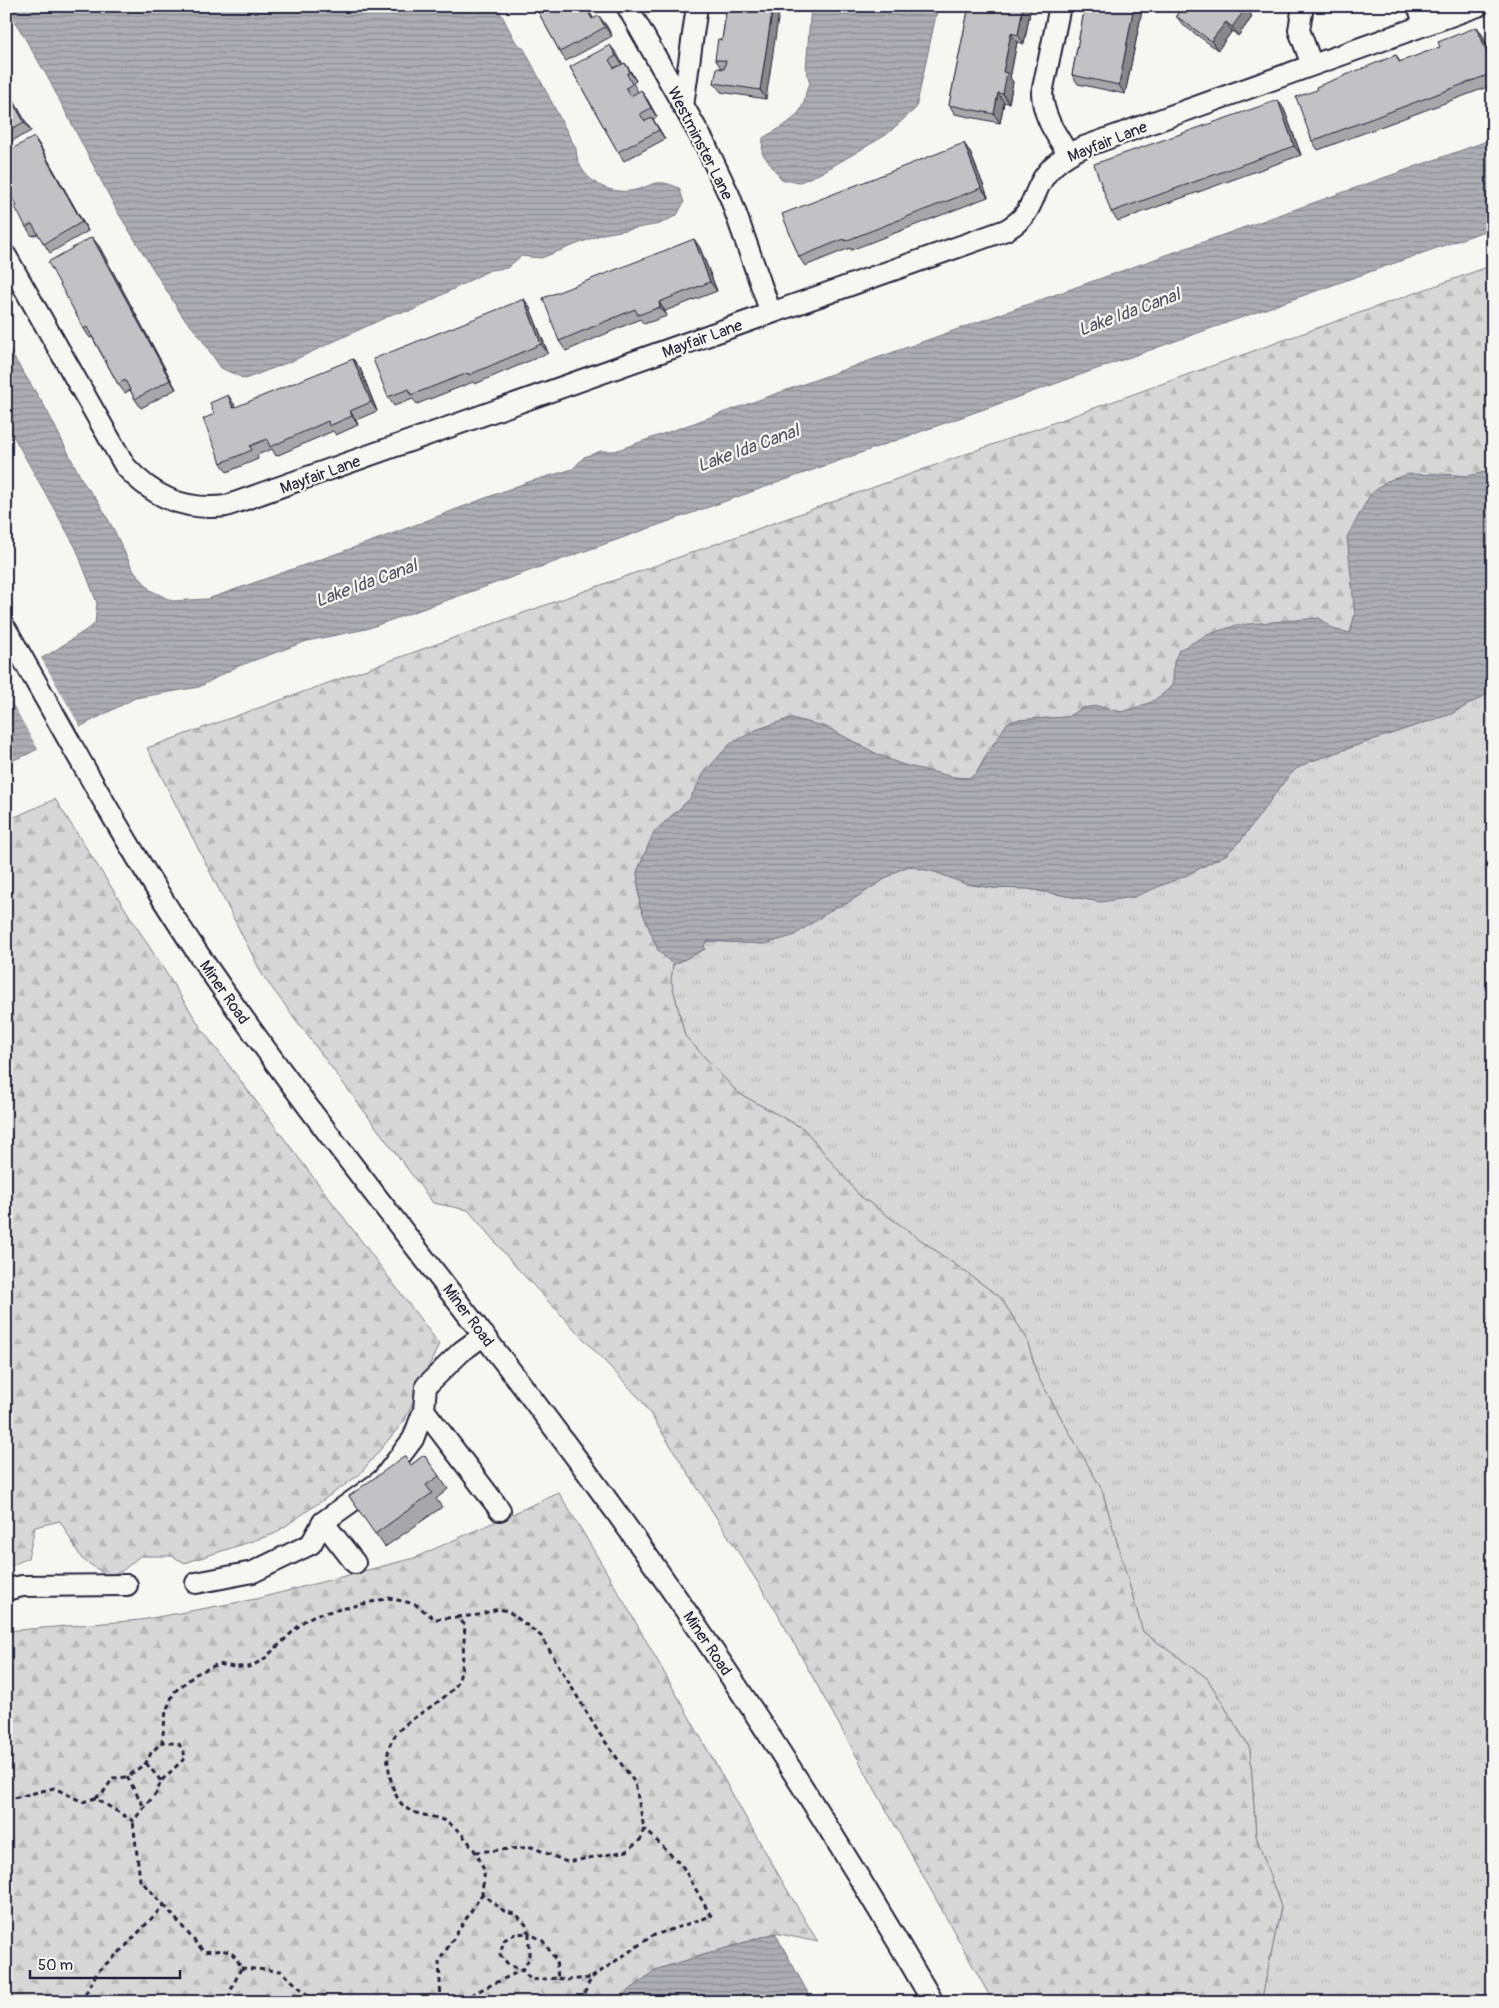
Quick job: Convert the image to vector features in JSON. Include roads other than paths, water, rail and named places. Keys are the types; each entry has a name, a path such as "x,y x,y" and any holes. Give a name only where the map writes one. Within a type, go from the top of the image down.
{"street":[{"name":"Westminster Lane","path":"627,6 706,146 730,198 771,314"},
{"path":"683,106 697,6"},
{"path":"1060,6 1042,100 1048,120 1068,154"},
{"path":"1303,6 1300,30 1312,65"},
{"path":"1418,6 1424,26"},
{"name":"Mayfair Lane","path":"6,256 125,466 148,489 162,497 193,507 209,508 241,502 1006,230 1019,223 1029,212 1048,172 1068,154 1478,6"},
{"name":"Miner Road","path":"6,629 144,871 226,994 616,1512 755,1712 852,1863 934,2002"},
{"path":"196,1583 253,1572 311,1544 323,1522 382,1480 413,1439 424,1410 426,1386 462,1351 484,1335"},
{"path":"424,1410 500,1510"},
{"path":"323,1522 355,1563"},
{"path":"6,1590 22,1586 127,1585"}],"water":[{"path":"6,6 497,6 515,41 524,49 576,149 577,159 586,175 610,190 630,191 663,183 679,188 684,202 677,215 660,224 603,234 541,258 521,256 507,268 490,270 411,311 395,313 292,361 245,379 221,368 198,334 183,317 117,211 47,76"},
{"path":"811,6 938,6 916,108 886,135 821,173 800,182 782,180 762,153 763,138 793,119 804,102 806,91 810,84 806,69"},
{"name":"Lake Ida Canal","path":"1493,139 1493,228 366,629 307,641 236,667 199,687 135,698 28,754 6,763 6,677 51,653 95,624 97,603 76,548 6,423 6,345 45,407 83,482 99,503 114,530 132,568 150,590 172,601 208,599 381,538 525,483 573,469 584,457 601,451 615,451"},
{"path":"1493,470 1493,691 1451,714 1309,762 1296,769 1286,779 1241,840 1227,854 1187,875 1134,897 1101,902 1028,889 993,888 966,884 935,872 909,866 897,871 846,904 836,907 793,936 765,944 707,941 704,945 705,949 673,965 658,950 640,906 637,872 654,832 690,799 704,773 730,744 756,730 791,718 826,727 900,764 958,778 969,778 976,774 1007,723 1017,720 1067,717 1083,708 1097,706 1121,712 1152,702 1168,690 1173,683 1174,662 1179,650 1207,635 1237,625 1319,618 1335,630 1350,633 1355,614 1347,537 1370,495 1387,481 1409,474 1469,476"},
{"path":"775,1933 813,2002 615,2002 655,1970"}]}
